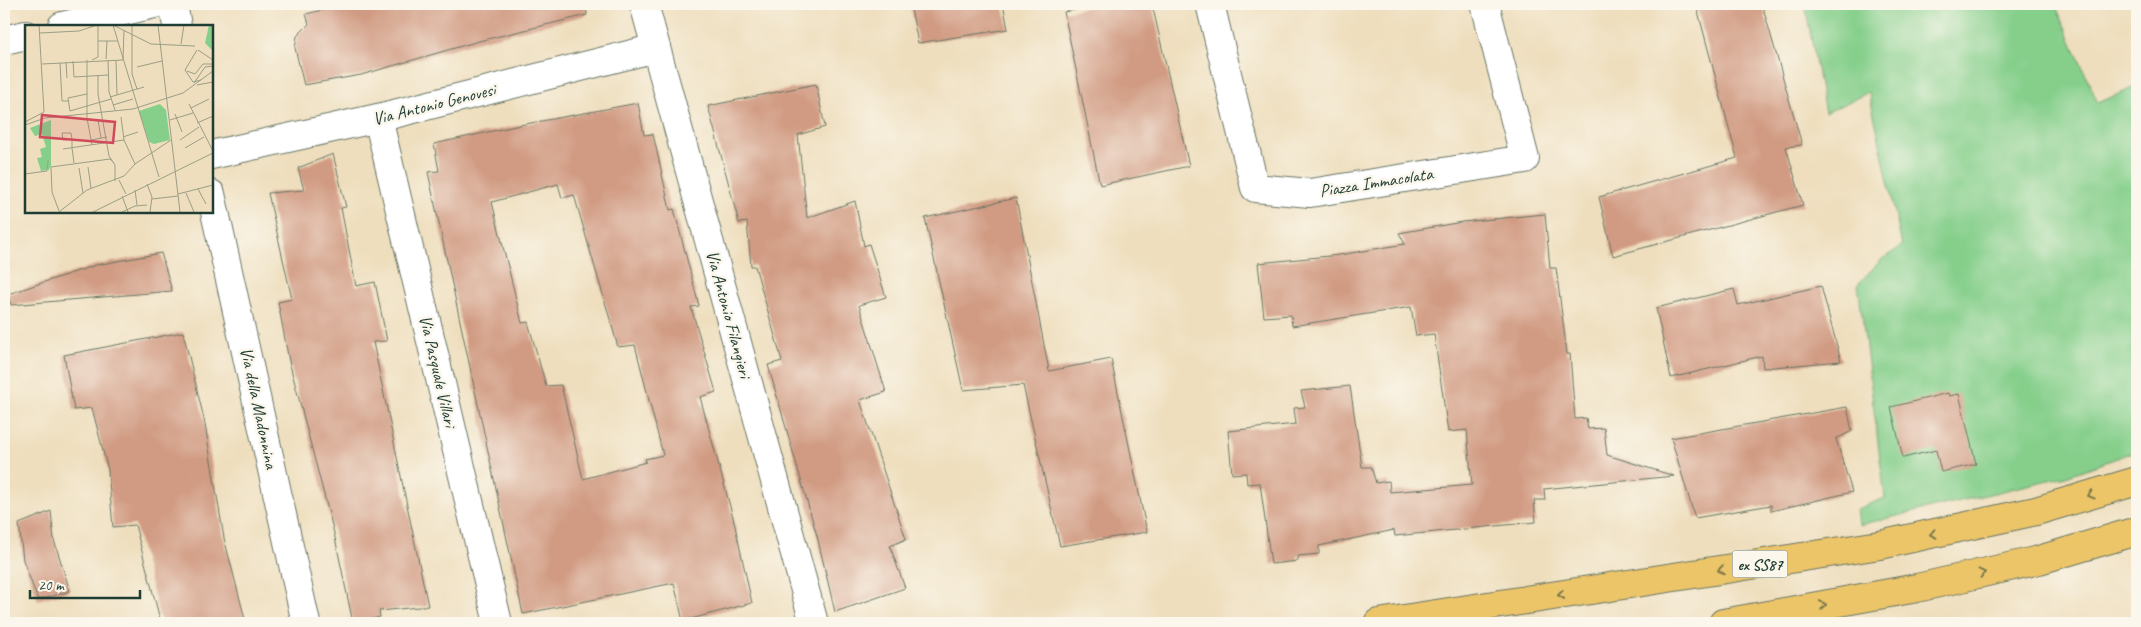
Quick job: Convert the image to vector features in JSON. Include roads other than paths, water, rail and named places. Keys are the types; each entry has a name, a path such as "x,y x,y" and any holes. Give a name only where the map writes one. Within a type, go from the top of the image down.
{"highway":[{"name":"ex SS87","path":"1378,623 1880,545 2036,512 2137,481"},
{"path":"1723,623 1917,588 2039,560 2137,531"}],"street":[{"path":"66,25 155,4"},
{"path":"173,4 177,25"},
{"name":"Via Antonio Filangieri","path":"644,4 814,623"},
{"name":"Piazza Immacolata","path":"1210,4 1255,188 1310,193 1525,159 1485,4"},
{"path":"4,40 25,35"},
{"name":"Via Antonio Genovesi","path":"212,155 378,118 656,48"},
{"name":"Via Pasquale Villari","path":"378,118 498,623"},
{"name":"Via della Madonnina","path":"212,199 306,623"}]}
